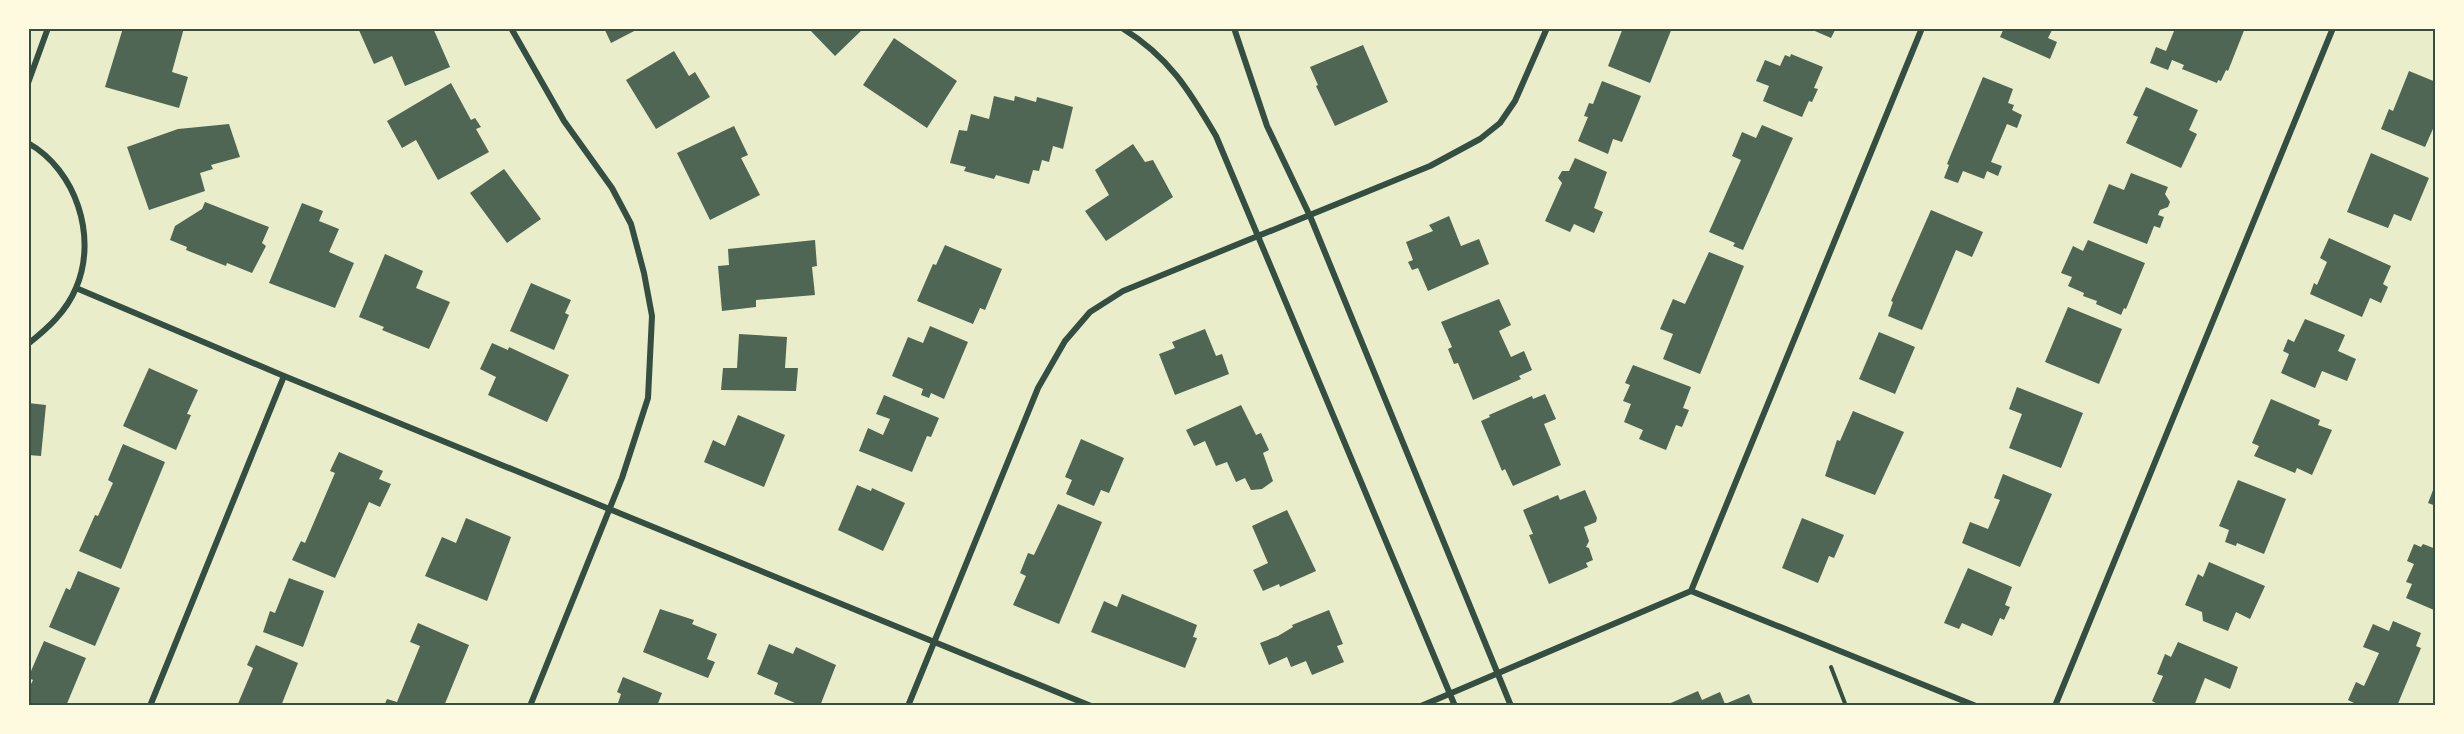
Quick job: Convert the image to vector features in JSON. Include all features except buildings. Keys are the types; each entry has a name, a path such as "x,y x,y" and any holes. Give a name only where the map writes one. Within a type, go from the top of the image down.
{"street":[{"path":"28,83 48,28"},
{"path":"511,28 564,121 612,188 626,215 644,273 652,316 648,398 610,508 530,705"},
{"path":"1122,28 1152,49 1187,86 1216,136 1455,705"},
{"path":"1234,28 1241,57 1267,126 1310,216 1511,705"},
{"path":"908,705 1038,388 1065,341 1090,312 1123,291 1430,166 1480,139 1500,123 1515,101 1547,28"},
{"path":"1691,591 1922,28"},
{"path":"2055,705 2333,28"},
{"path":"28,143 41,150 66,179 81,214 85,251 76,288 55,322 28,344"},
{"path":"76,288 284,376 934,643 1091,705"},
{"path":"150,705 284,376"},
{"path":"1421,705 1691,591 1976,705"}],"path":[{"path":"1835,649 1830,666 1846,705"}]}
